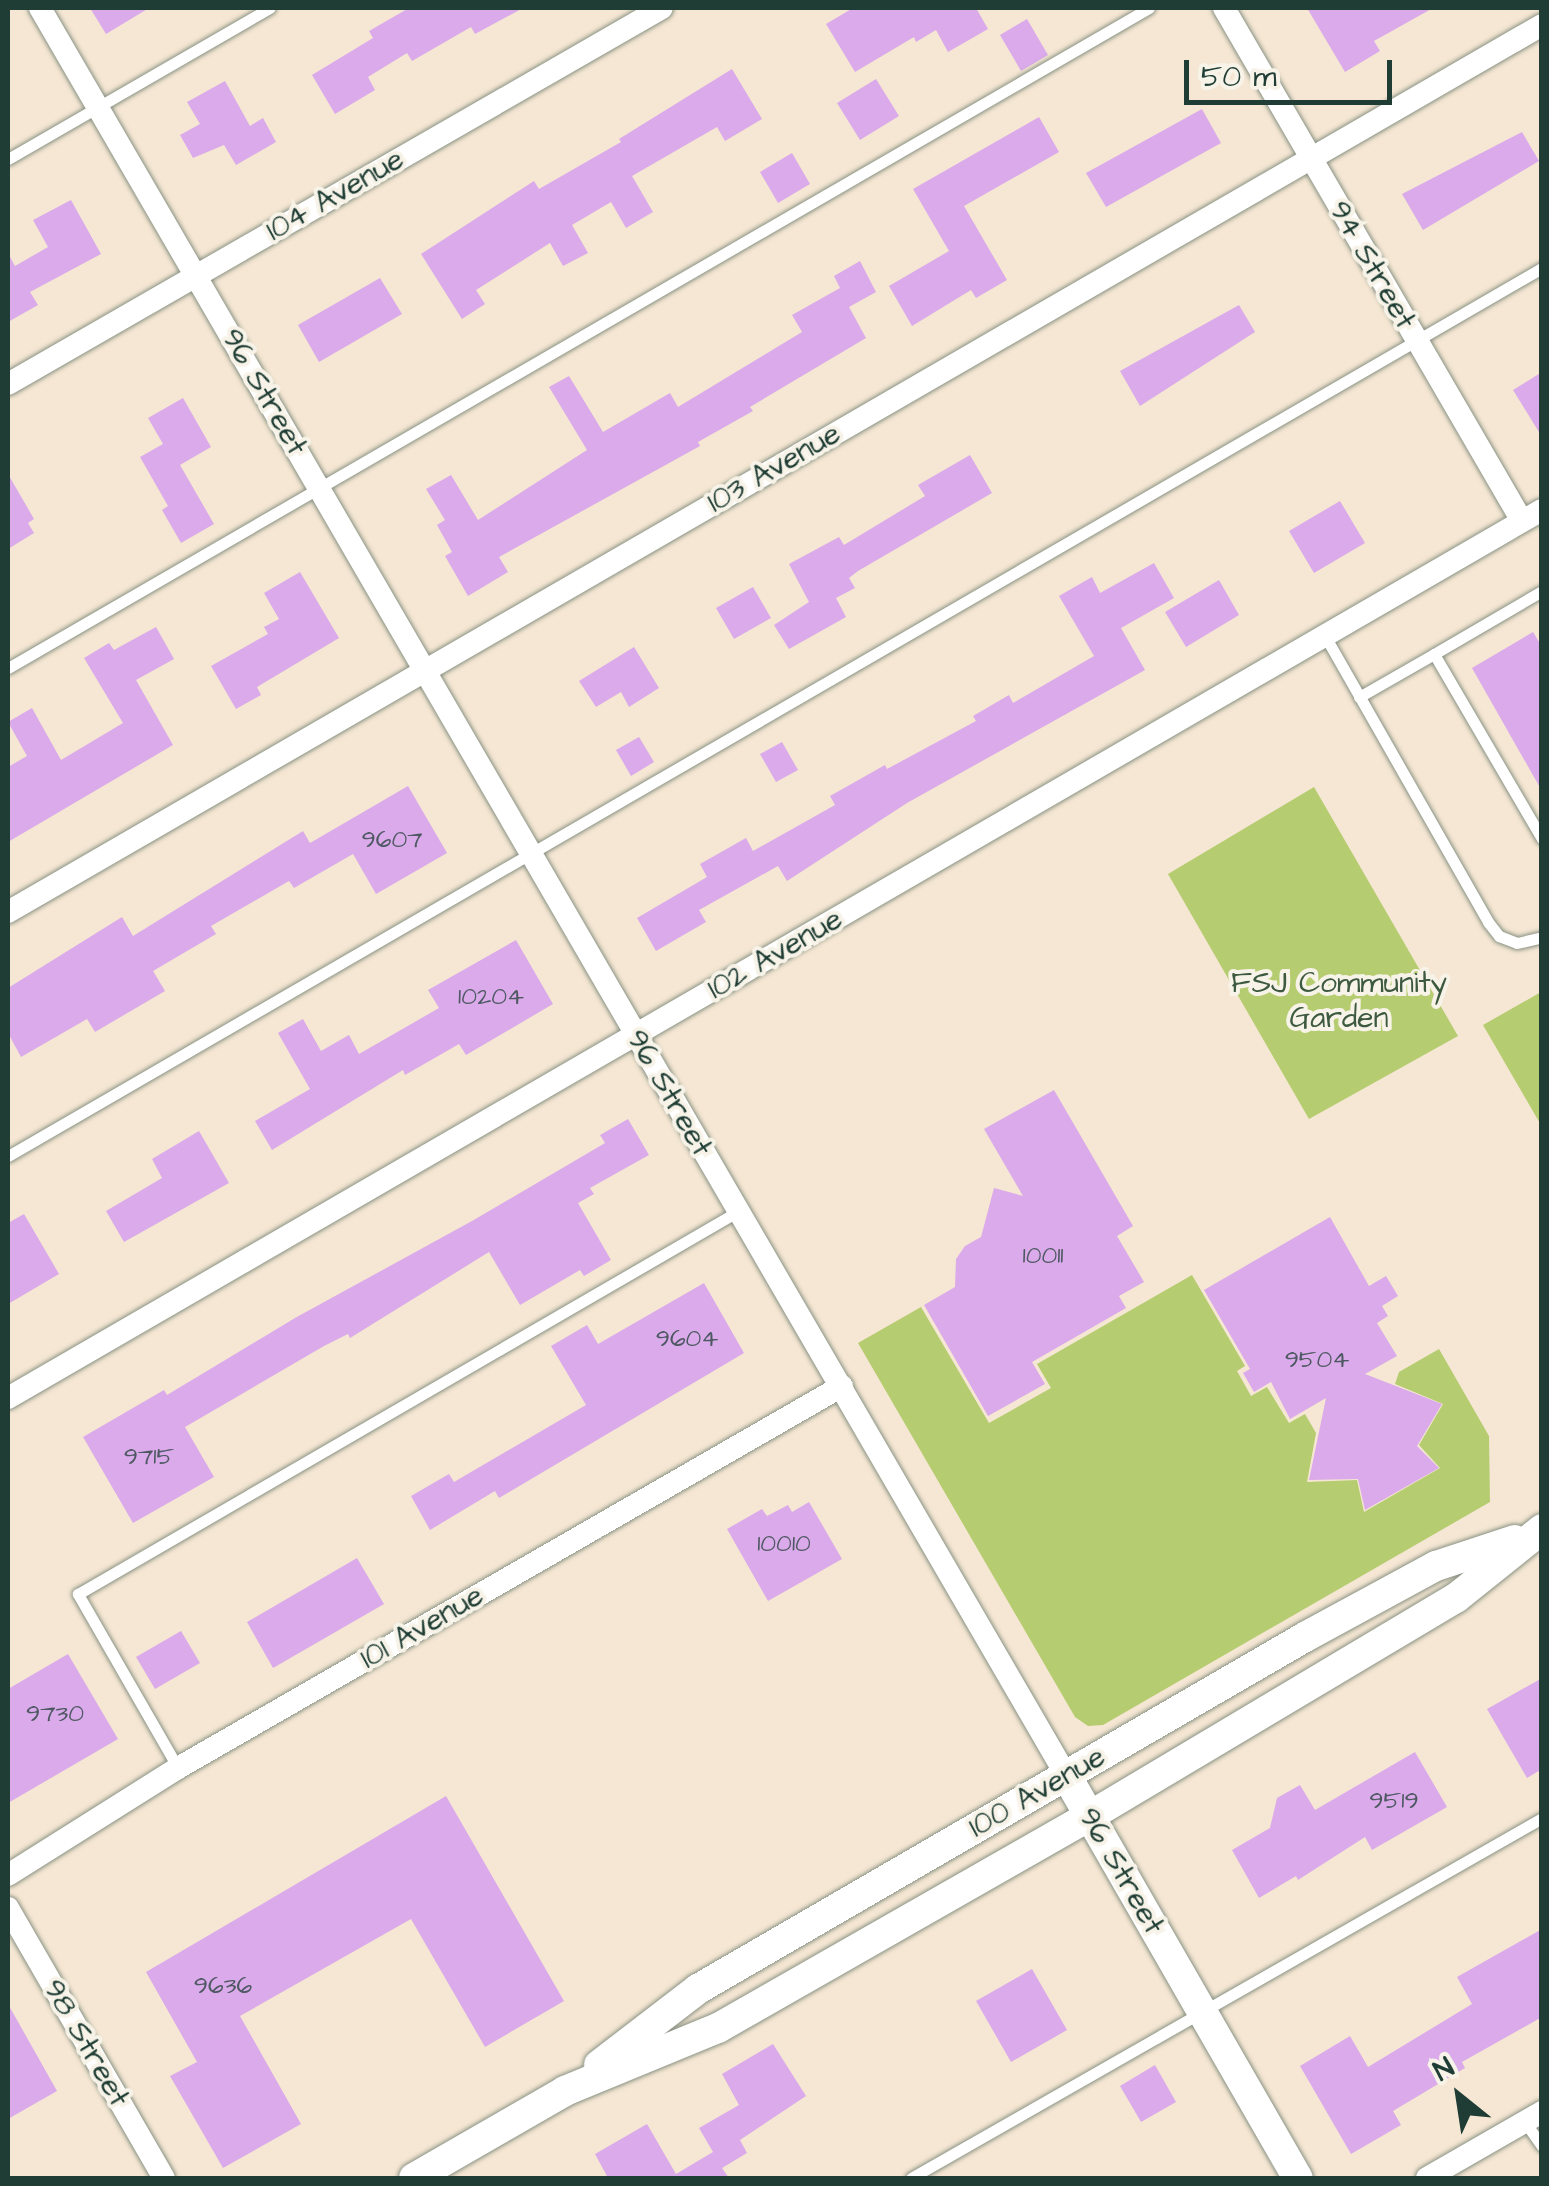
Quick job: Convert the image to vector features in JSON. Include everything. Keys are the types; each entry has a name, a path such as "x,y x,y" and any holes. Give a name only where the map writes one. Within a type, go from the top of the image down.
{"main road":[{"name":"100 Avenue","path":"414,2178 565,2091 698,1989 1066,1775 1436,1566 1538,1539"},
{"name":"100 Avenue","path":"565,2091 718,2028 1090,1816 1456,1598 1538,1539"},
{"name":"96 Street","path":"1066,1775 1298,2178"}],"street":[{"name":"96 Street","path":"40,8 1066,1775"},
{"name":"104 Avenue","path":"8,384 662,8"},
{"name":"94 Street","path":"1224,8 1416,341 1532,516"},
{"name":"103 Avenue","path":"8,912 1542,24"},
{"name":"102 Avenue","path":"8,1398 1532,516"},
{"name":"101 Avenue","path":"8,1875 178,1768 842,1386"},
{"name":"98 Street","path":"8,1908 164,2178"},
{"path":"1427,2178 1533,2117"}],"lane":[{"path":"8,160 270,8"},
{"path":"8,668 1149,8"},
{"path":"8,1156 1542,268"},
{"path":"1359,697 1542,591"},
{"path":"1325,636 1488,922 1499,936 1516,944 1542,937"},
{"path":"1434,654 1542,840"},
{"path":"178,1768 78,1594 737,1212"},
{"path":"911,2178 1542,1818"},
{"path":"1533,2117 1542,2146"}],"green space":[{"name":"FSJ Community Garden","path":"1314,787 1458,1036 1309,1119 1168,874"},
{"path":"1541,992 1541,1125 1483,1025"},
{"path":"1192,1275 1245,1366 1237,1371 1251,1396 1267,1387 1289,1423 1305,1414 1316,1433 1307,1482 1357,1480 1364,1512 1440,1468 1419,1445 1443,1404 1395,1384 1399,1372 1439,1349 1489,1436 1490,1502 1103,1725 1088,1726 1075,1717 858,1343 921,1307 989,1423 1051,1388 1037,1364"}],"building":[{"path":"90,8 149,8 106,34"},
{"path":"409,8 523,8 475,34 471,27 412,61 407,53 368,77 375,90 335,114 312,75 373,38 369,31"},
{"path":"853,8 976,8 988,29 948,52 936,30 916,42 914,37 855,72 826,24"},
{"path":"1307,8 1433,8 1374,41 1380,51 1345,72"},
{"path":"1027,19 1048,55 1021,71 1000,35"},
{"path":"732,69 762,119 725,141 717,127 632,176 653,212 626,228 611,202 572,225 588,253 563,266 550,243 476,290 485,304 462,319 421,254 534,181 539,189 621,142 619,139"},
{"path":"876,79 899,116 860,140 837,103"},
{"path":"225,81 250,126 263,118 276,142 236,165 224,145 193,158 180,135 200,124 187,102"},
{"path":"1202,109 1221,143 1106,207 1086,173"},
{"path":"1039,117 1059,152 964,206 1007,280 976,298 971,290 912,326 889,286 949,251 913,189"},
{"path":"1522,132 1539,161 1423,230 1402,194"},
{"path":"792,153 810,184 778,203 760,172"},
{"path":"71,200 101,254 30,292 38,305 8,322 8,253 15,266 48,247 33,220"},
{"path":"860,261 876,292 849,307 866,338 750,407 753,411 698,442 700,446 499,557 508,572 468,596 445,556 452,552 437,525 445,520 426,489 451,475 478,520 587,450 549,387 569,376 603,432 670,393 678,407 802,332 792,315 840,288 834,276"},
{"path":"380,278 402,314 319,362 298,325"},
{"path":"1239,305 1255,332 1140,406 1120,371"},
{"path":"1542,372 1542,437 1513,390"},
{"path":"183,398 211,447 180,465 214,524 181,543 162,510 168,506 140,457 163,444 148,418"},
{"path":"970,455 992,493 858,571 849,578 855,588 836,598 846,617 789,649 774,625 809,602 789,564 839,537 844,545 925,496 918,485"},
{"path":"8,474 34,519 28,523 34,533 8,549"},
{"path":"1340,501 1365,543 1314,573 1289,531"},
{"path":"1154,563 1174,598 1121,628 1145,670 907,803 787,881 778,866 699,910 706,922 656,951 637,918 707,877 700,864 746,838 753,851 835,805 830,796 976,721 973,716 1009,695 1013,703 1094,656 1059,596 1092,577 1100,593"},
{"path":"300,572 339,638 257,687 261,695 236,709 211,666 268,634 264,627 279,619 264,593"},
{"path":"1219,580 1239,615 1186,647 1165,612"},
{"path":"753,587 771,618 734,639 716,608"},
{"path":"156,627 174,659 136,680 173,745 8,842 8,767 27,756 8,722 32,708 61,760 123,723 84,658 109,643 114,650"},
{"path":"1533,632 1542,647 1542,791 1472,668"},
{"path":"634,647 659,688 629,707 621,692 596,707 579,681"},
{"path":"639,737 654,762 631,776 616,750"},
{"path":"782,742 798,770 776,782 760,754"},
{"path":"408,786 447,853 376,894 353,854 294,888 289,881 211,926 216,934 153,971 165,991 95,1032 87,1019 21,1057 8,1033 8,988 122,917 133,936 303,831 310,843"},
{"path":"516,940 553,1004 466,1055 459,1044 405,1075 403,1070 272,1150 255,1121 310,1089 278,1033 303,1019 321,1051 349,1035 359,1054 439,1008 428,990"},
{"path":"1054,1090 1133,1226 1117,1236 1144,1282 1119,1296 1126,1308 1032,1362 1045,1384 988,1416 924,1305 955,1287 956,1259 965,1246 981,1237 994,1188 1023,1196 984,1129"},
{"path":"628,1119 649,1155 590,1188 594,1194 578,1203 611,1260 584,1276 580,1270 520,1305 489,1252 350,1338 348,1334 324,1346 185,1427 214,1477 133,1523 83,1437 164,1390 167,1395 295,1318 472,1221 605,1143 600,1135"},
{"path":"199,1131 229,1183 124,1242 106,1211 162,1178 152,1159"},
{"path":"24,1214 59,1274 8,1304 8,1223"},
{"path":"1330,1217 1369,1286 1386,1276 1398,1296 1382,1306 1388,1316 1377,1323 1397,1356 1365,1374 1442,1404 1417,1446 1439,1468 1365,1510 1358,1479 1309,1480 1326,1398 1290,1419 1271,1382 1254,1392 1243,1373 1250,1369 1204,1290"},
{"path":"704,1283 744,1353 499,1498 495,1491 430,1530 411,1496 449,1474 454,1482 586,1405 551,1346 587,1325 598,1344"},
{"path":"809,1502 842,1559 768,1601 727,1529 762,1509 767,1516 788,1505 792,1512"},
{"path":"357,1558 384,1604 273,1668 247,1622"},
{"path":"181,1631 200,1663 155,1689 136,1657"},
{"path":"68,1654 118,1739 8,1803 8,1689"},
{"path":"1542,1678 1542,1769 1527,1778 1487,1709"},
{"path":"1415,1752 1447,1807 1372,1850 1365,1837 1298,1880 1296,1876 1259,1898 1232,1850 1270,1828 1277,1798 1300,1785 1315,1810"},
{"path":"446,1796 564,2001 485,2047 411,1919 240,2016 301,2124 223,2168 170,2076 197,2062 146,1972"},
{"path":"1542,1929 1542,2017 1462,2062 1465,2068 1393,2111 1401,2125 1351,2154 1300,2066 1350,2036 1368,2067 1472,2004 1457,1977"},
{"path":"1032,1969 1067,2030 1011,2062 976,2001"},
{"path":"8,2004 57,2091 8,2119"},
{"path":"773,2044 806,2096 740,2140 747,2153 722,2168 729,2178 608,2178 595,2154 647,2124 676,2174 713,2152 699,2128 739,2105 722,2074"},
{"path":"1155,2065 1176,2102 1141,2122 1120,2086"}]}
